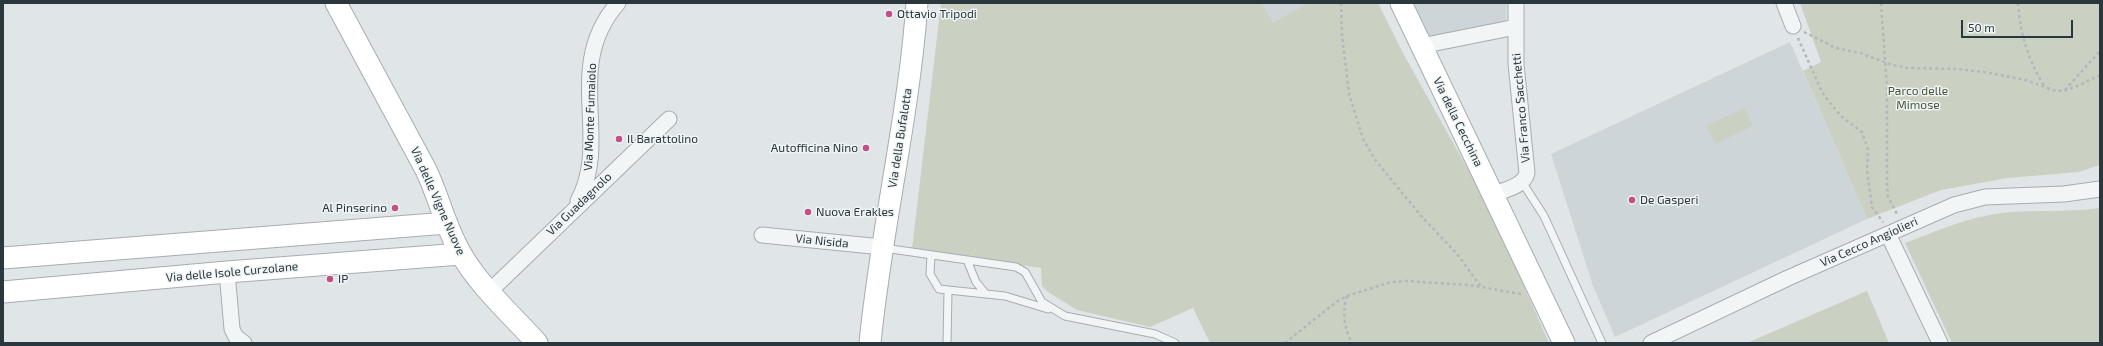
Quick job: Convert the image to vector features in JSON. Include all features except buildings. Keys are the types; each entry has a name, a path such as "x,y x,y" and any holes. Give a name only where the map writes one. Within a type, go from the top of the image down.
{"street":[{"name":"Via delle Vigne Nuove","path":"336,3 426,170 461,254 490,291 537,343"},
{"name":"Via Monte Fumaiolo","path":"572,211 584,189 590,162 588,83 592,56 602,28 618,3"},
{"name":"Via della Bufalotta","path":"870,343 882,247 904,114 916,3"},
{"name":"Via della Cecchina","path":"1401,3 1494,194 1564,343"},
{"name":"Via Franco Sacchetti","path":"1516,3 1516,69 1527,162 1526,176 1522,182"},
{"path":"1784,3 1793,26"},
{"path":"1421,46 1516,26"},
{"name":"Via Guadagnolo","path":"490,291 669,119"},
{"path":"1494,194 1522,182"},
{"name":"Via Cecco Angiolieri","path":"1651,343 1947,207 1985,197 2080,193 2100,189"},
{"path":"3,258 447,223"},
{"path":"1888,234 1940,343"},
{"name":"Via Nisida","path":"762,235 882,247"},
{"name":"Via delle Isole Curzolane","path":"3,292 227,272 461,254"},
{"path":"227,272 232,329 236,337 244,343"}],"lane":[{"path":"1522,182 1544,216 1602,343"},
{"path":"882,247 1016,268 1026,272 1042,302 1054,310"},
{"path":"931,255 930,274 933,282 939,289 1006,296 1054,310 1082,321 1155,334 1175,343"},
{"path":"967,260 976,282 985,293"},
{"path":"947,343 948,291"}],"path":[{"path":"1341,3 1342,35 1349,94 1363,139 1376,160 1422,217 1458,254 1481,287"},
{"path":"1881,3 1888,104 1888,197 1905,226"},
{"path":"2018,3 2019,23 2024,45 2031,65 2044,86"},
{"path":"1793,26 1836,48 1860,53 1908,68 1959,69 1990,73 2026,80 2064,91 2100,75"},
{"path":"1793,26 1822,92 1842,117 1862,132 1868,150 1867,170 1872,207 1888,234"},
{"path":"2064,91 2100,51"},
{"path":"1285,343 1336,302 1347,296 1391,282 1406,281 1481,287 1523,294 1539,289"},
{"path":"1347,296 1344,314 1347,334 1352,343"}],"shaded area":[{"path":"1262,3 1308,3 1273,22"},
{"path":"1414,3 1507,3 1506,22 1429,37"},
{"path":"1790,42 1867,219 1615,337 1593,286 1551,154"}],"green space":[{"path":"941,3 1262,3 1273,22 1308,3 1378,3 1404,55 1490,209 1549,343 1210,343 1193,308 1150,327 1077,310 1048,292 1042,286 1041,268 912,249"},
{"name":"Parco delle Mimose","path":"1800,3 2100,3 2100,165 2079,172 2008,178 1941,190 1867,219 1803,71 1821,62"},
{"path":"1745,108 1753,126 1715,144 1706,126"},
{"path":"2100,208 2100,343 1952,343 1905,243 1953,225 1989,215 2026,211"},
{"path":"1867,291 1889,343 1747,343"}],"place":[{"name":"Ottavio Tripodi","path":"889,14"},
{"name":"Il Barattolino","path":"619,139"},
{"name":"Autofficina Nino","path":"866,148"},
{"name":"De Gasperi","path":"1632,200"},
{"name":"Al Pinserino","path":"395,208"},
{"name":"Nuova Erakles","path":"808,212"},
{"name":"IP","path":"330,279"}]}
